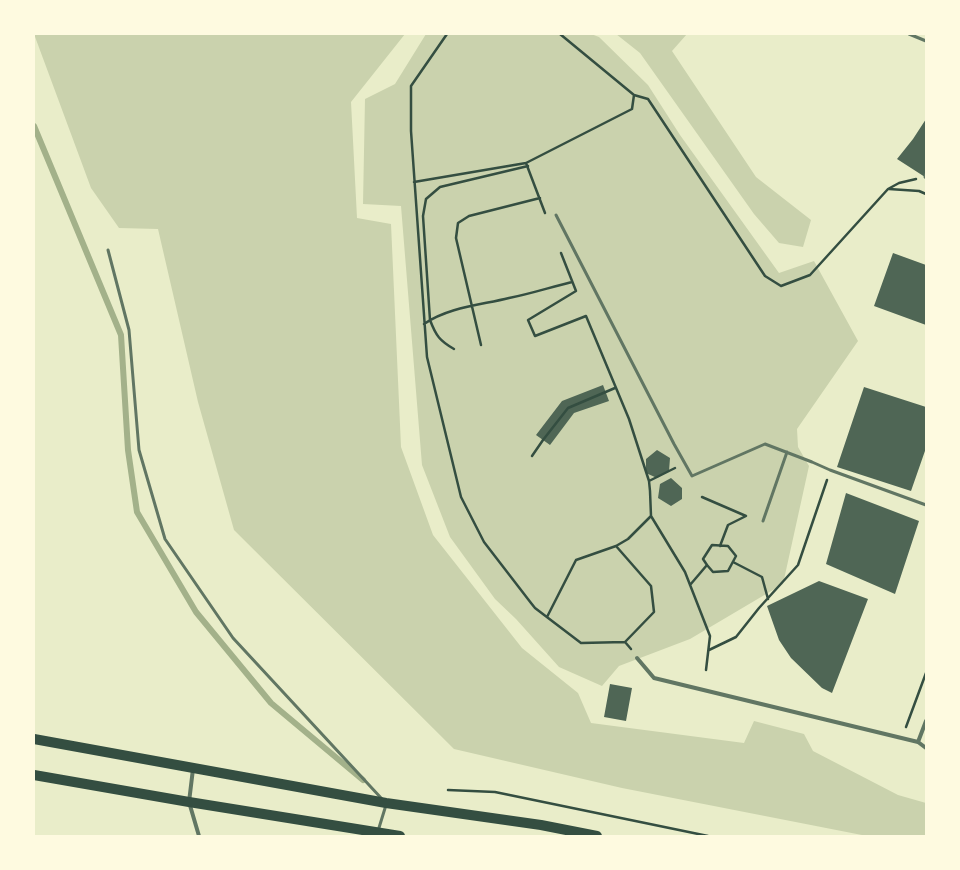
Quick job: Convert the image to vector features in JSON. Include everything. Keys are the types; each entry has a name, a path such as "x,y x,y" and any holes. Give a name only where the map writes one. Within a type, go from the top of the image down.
{"main road":[{"path":"34,739 386,803 540,825 597,836"},
{"path":"34,775 400,836"}],"street":[{"path":"637,658 654,678 918,742 926,748"},
{"path":"918,742 926,722"},
{"path":"193,768 189,802 198,836"}],"lane":[{"path":"909,34 926,41"},
{"path":"556,215 670,437 692,476 765,444 830,470 926,505"},
{"path":"108,250 130,330 140,450 165,539 233,638 386,803 378,833"},
{"path":"763,521 787,452"}],"path":[{"path":"447,34 411,86 411,131 427,356 461,497 484,542 530,603 581,643 625,642 654,612 651,586 616,546"},
{"path":"560,34 634,96 648,99 765,276 781,286 810,275 888,189 926,176"},
{"path":"414,182 526,163 632,109 634,96"},
{"path":"526,163 548,219"},
{"path":"454,349 442,342 435,332 430,320 423,216 426,199 440,187 528,166"},
{"path":"888,189 920,191 926,194"},
{"path":"481,345 456,238 458,223 469,216 540,198"},
{"path":"558,247 576,291 528,320 535,336 586,316 629,419 649,481 650,516 685,572 710,636 706,670"},
{"path":"424,324 453,311 572,282"},
{"path":"532,456 568,408 615,388"},
{"path":"649,481 671,470"},
{"path":"708,650 736,637 759,608 798,565 830,470"},
{"path":"702,497 746,516 728,525 720,546"},
{"path":"547,617 576,560 616,546 628,539 650,516"},
{"path":"712,545 728,546 736,556 733,562 728,571 713,572 703,559 712,545"},
{"path":"733,562 762,577 768,598"},
{"path":"690,585 707,565"},
{"path":"906,727 926,674"},
{"path":"448,790 495,792 708,836"}],"green space":[{"path":"34,34 405,34 351,102 357,218 391,224 401,447 433,535 522,648 578,693 591,723 744,743 754,721 804,734 813,751 898,795 926,803 926,836 867,836 622,788 454,749 234,530 198,402 158,229 119,228 91,188"},
{"path":"426,34 591,34 599,37 648,85 680,135 779,273 814,261 858,341 797,429 798,447 809,466 783,584 690,639 619,666 602,686 559,667 516,619 495,599 450,537 422,465 401,206 363,204 365,99 395,84"},
{"path":"616,34 687,34 672,51 756,177 811,220 803,247 779,243 754,214 640,53"}],"building":[{"path":"926,119 925,177 897,159 913,139"},
{"path":"893,253 926,265 926,325 874,306"},
{"path":"603,385 609,401 574,413 550,445 536,435 562,401"},
{"path":"864,387 926,407 926,448 911,491 837,467"},
{"path":"657,450 670,458 669,471 657,478 646,473 646,459"},
{"path":"671,478 682,488 682,499 671,506 658,498 660,484"},
{"path":"846,493 919,521 895,594 826,564"},
{"path":"819,581 868,599 832,693 822,688 791,658 779,640 767,606"},
{"path":"610,684 632,688 626,721 604,717"}],"waterway":[{"path":"34,126 121,335 128,450 137,512 196,612 271,703 363,780"}]}
